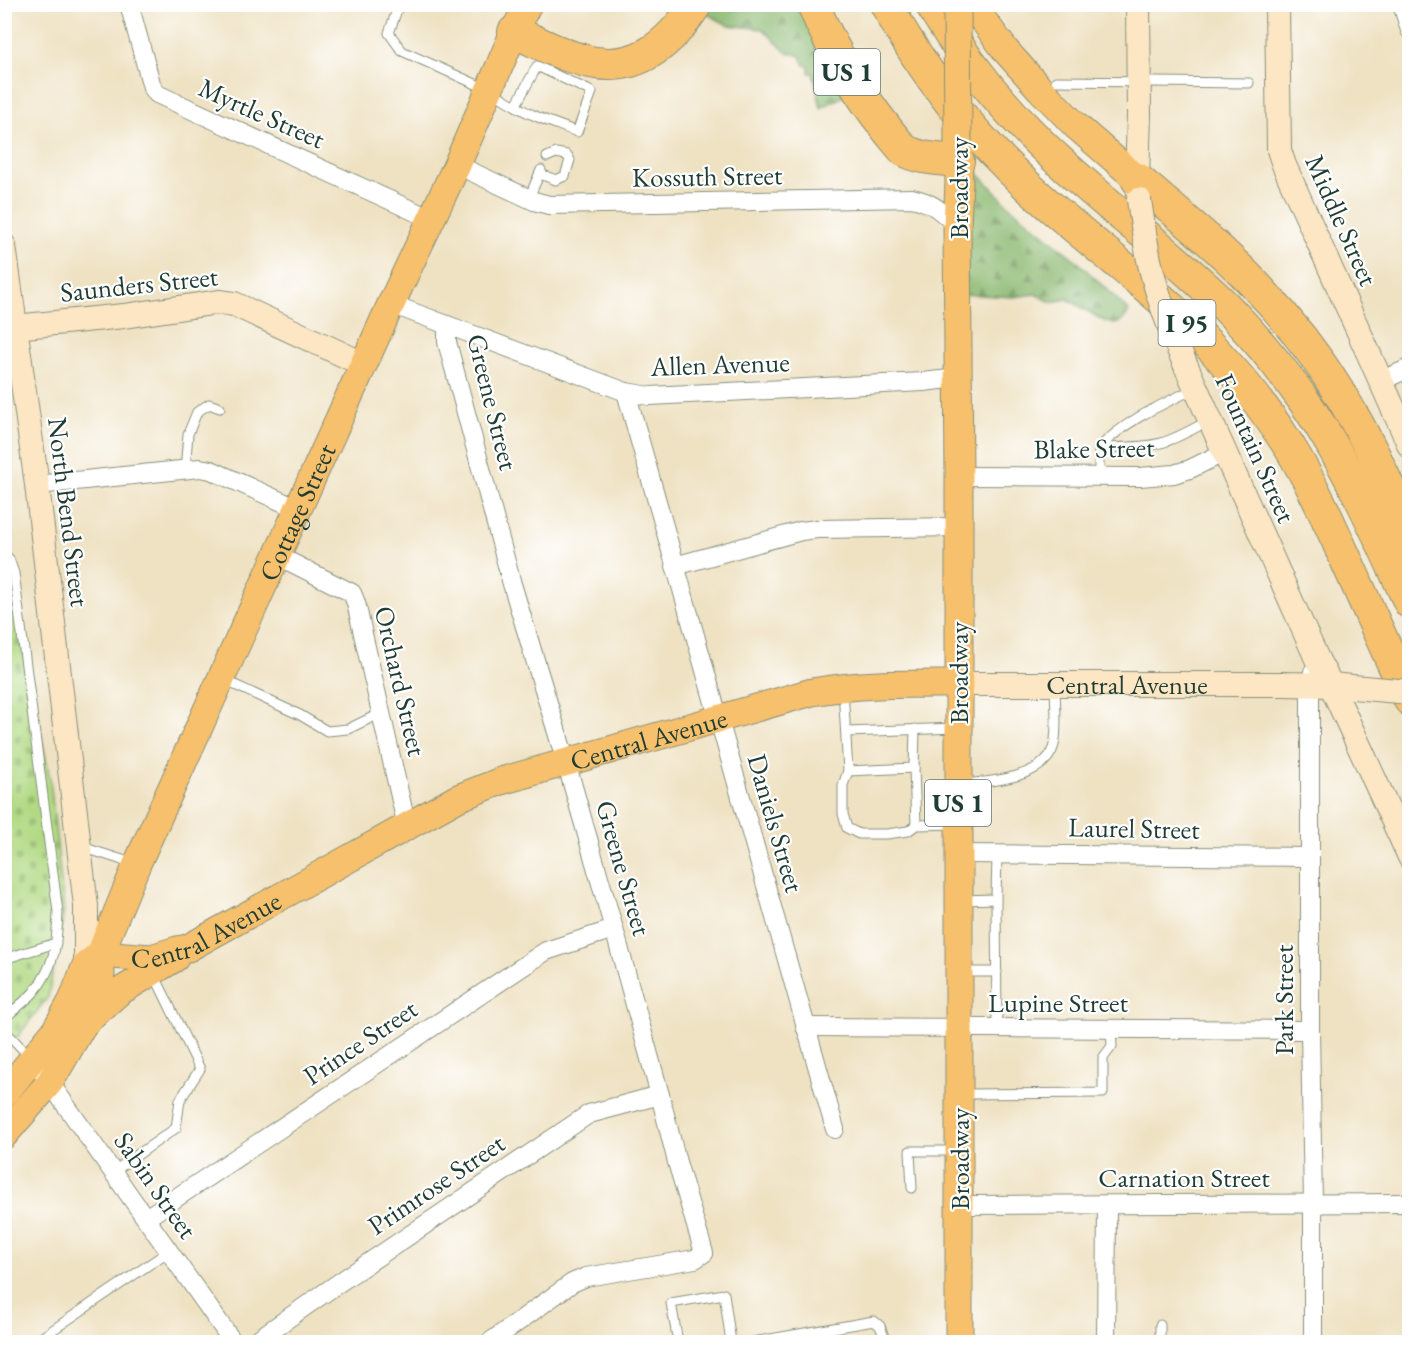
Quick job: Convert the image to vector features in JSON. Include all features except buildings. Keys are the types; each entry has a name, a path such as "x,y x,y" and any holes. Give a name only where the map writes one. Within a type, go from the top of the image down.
{"highway":[{"path":"521,18 584,61 602,64 621,63 646,55 664,44 678,30 696,4"},
{"name":"US 1","path":"813,4 854,84 904,150 920,156 958,152"},
{"name":"I 95","path":"886,4 908,43 934,81 994,153 1041,198 1177,314 1223,359 1258,403 1290,448 1316,496 1410,700"},
{"name":"I 95","path":"931,4 969,63 1021,124 1067,168 1206,288 1245,327 1281,370 1314,415 1342,463 1410,603"},
{"path":"1138,189 1215,245 1273,303 1302,340 1331,380 1364,435 1383,474 1410,541"}],"main road":[{"name":"Broadway","path":"957,4 959,1342"},
{"path":"974,4 1006,51 1138,189"},
{"name":"Cottage Street","path":"83,1025 101,975 93,960 278,556 363,364 457,165 521,18"},
{"name":"Central Avenue","path":"93,960 151,958 188,948 458,798 501,781 813,692 843,687 958,684"},
{"path":"4,1135 51,1082 83,1025 119,992 188,948"},
{"path":"4,1094 55,1031 93,960"}],"street":[{"name":"Myrtle Street","path":"129,4 152,87 157,94 431,219"},
{"name":"Fountain Street","path":"1138,4 1138,189 1148,252 1165,315 1317,659 1321,685 1410,857"},
{"name":"Middle Street","path":"1278,4 1279,150 1410,446"},
{"path":"1402,4 1410,30"},
{"name":"Kossuth Street","path":"457,165 529,198 558,206 912,198 927,201 957,226"},
{"name":"North Bend Street","path":"4,246 12,337 37,485 93,960"},
{"name":"Saunders Street","path":"12,337 123,316 219,302 234,304 363,364"},
{"name":"Allen Avenue","path":"391,304 626,392 650,396 923,382 958,378"},
{"name":"Greene Street","path":"447,325 447,342 506,561 614,929 704,1253 695,1259 586,1277 572,1283 490,1342"},
{"path":"1380,381 1410,368"},
{"name":"Daniels Street","path":"626,392 835,1130"},
{"name":"Blake Street","path":"959,476 1140,477 1174,474 1226,452"},
{"path":"37,485 200,468 211,470 298,509"},
{"path":"675,566 801,531 958,527"},
{"name":"Orchard Street","path":"278,556 352,593 407,827"},
{"name":"Central Avenue","path":"958,684 1321,685 1410,692"},
{"name":"Park Street","path":"1313,1342 1310,857 1321,685"},
{"name":"Laurel Street","path":"958,854 1310,857"},
{"name":"Prince Street","path":"146,1218 546,951 614,929"},
{"name":"Lupine Street","path":"805,1027 1310,1030"},
{"name":"Sabin Street","path":"33,1060 51,1082 233,1342"},
{"name":"Primrose Street","path":"254,1342 589,1114 660,1095"},
{"name":"Carnation Street","path":"959,1205 1410,1203"},
{"path":"1106,1342 1107,1205"}],"lane":[{"path":"399,4 389,33 402,51 489,90 531,114 577,132 592,92 537,66 516,105"},
{"path":"1056,81 1249,83"},
{"path":"529,198 541,172 556,180 565,176 570,160 567,155 556,153 547,157"},
{"path":"1099,477 1099,448 1110,436 1142,415 1196,388"},
{"path":"185,470 188,434 197,412 209,404 220,408"},
{"path":"1099,448 1161,443 1176,438 1210,420"},
{"path":"4,554 9,559 14,573 58,912 52,962 32,993 4,1019"},
{"path":"222,679 300,715 327,731 348,729 381,713"},
{"path":"958,784 993,782 1029,771 1048,760 1054,745 1055,684"},
{"path":"843,687 848,771 843,785 843,814 847,828 859,834 887,834 908,831 916,825 958,824"},
{"path":"846,732 958,728"},
{"path":"915,729 916,825"},
{"path":"848,771 914,768"},
{"path":"80,847 137,864"},
{"path":"997,854 997,1028"},
{"path":"958,900 996,899"},
{"path":"4,959 56,943"},
{"path":"113,1172 176,1128 180,1100 200,1069 153,972"},
{"path":"958,972 997,972"},
{"path":"959,1094 1103,1093 1103,1058 1112,1046 1111,1029"},
{"path":"4,1035 9,1035 33,1060"},
{"path":"912,1188 910,1151 959,1151"},
{"path":"35,1342 169,1251"},
{"path":"678,1342 671,1303 724,1294 731,1342"},
{"path":"753,1342 874,1321 880,1326 886,1342"},
{"path":"1160,1325 1160,1342"},
{"path":"394,1342 405,1340 406,1342"}],"green space":[{"path":"695,4 813,5 858,89 821,108 813,73 809,73 809,66 805,65 799,55 787,53 763,29 728,25 694,7"},
{"path":"960,151 1008,205 1077,261 1129,311 1121,322 1111,324 1106,322 1068,299 1051,302 1035,294 1014,297 960,294"},
{"path":"4,555 50,779 64,912 48,997 5,1053"}]}
